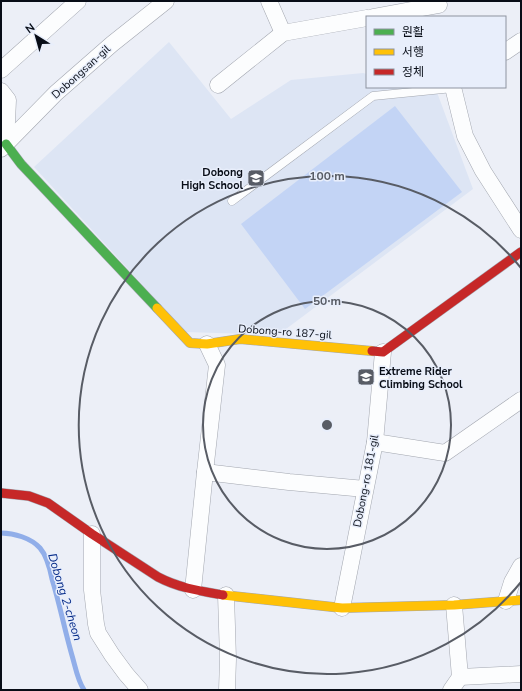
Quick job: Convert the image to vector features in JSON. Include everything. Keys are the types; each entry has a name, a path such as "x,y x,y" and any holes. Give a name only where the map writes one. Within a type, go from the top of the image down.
{"street":[{"path":"1,70 78,1"},
{"name":"Dobongsan-gil","path":"3,145 56,93 112,44 166,1"},
{"path":"269,1 283,33"},
{"path":"381,16 440,8"},
{"path":"218,86 283,33 366,18"},
{"path":"506,51 521,41"},
{"path":"454,88 465,136 483,171 521,230"},
{"path":"1,92 8,100 3,145"},
{"name":"Dobong-ro 187-gil","path":"3,145 190,343 207,344 240,339 383,352"},
{"path":"383,352 521,252"},
{"path":"193,590 217,365 207,344"},
{"name":"Dobong-ro 181-gil","path":"342,608 375,442 383,352"},
{"path":"375,442 445,452 521,400"},
{"path":"205,472 365,489"},
{"path":"1,493 29,496 48,503 92,534 169,583 193,590 226,595 342,608 454,605 514,600 512,582 521,566"},
{"path":"92,534 92,590 98,633 112,656 140,690"},
{"path":"226,595 228,690"},
{"path":"454,605 455,684 521,674"}],"lane":[{"path":"232,201 373,96 445,88"}],"shaded area":[{"name":"Dobong High School","path":"169,42 231,119 291,80 363,73 366,74 366,88 435,88 473,189 278,335 186,332 34,167"},
{"path":"395,106 462,192 305,309 241,224"}],"waterway":[{"name":"Dobong 2-cheon","path":"1,533 17,535 32,541 45,555 77,675 84,690"}],"traffic: fast":[{"path":"6,144 21,164 157,308"}],"traffic: slow":[{"path":"157,308 190,343 207,344 240,339 372,351"},
{"path":"223,595 342,608 454,605 521,600"}],"traffic: jam":[{"path":"372,351 383,352 521,252"},
{"path":"1,493 29,496 48,503 92,534 166,581 190,589 223,595"}],"place":[{"name":"Dobong High School","path":"256,178"},
{"name":"Extreme Rider Climbing School","path":"366,377"}]}
